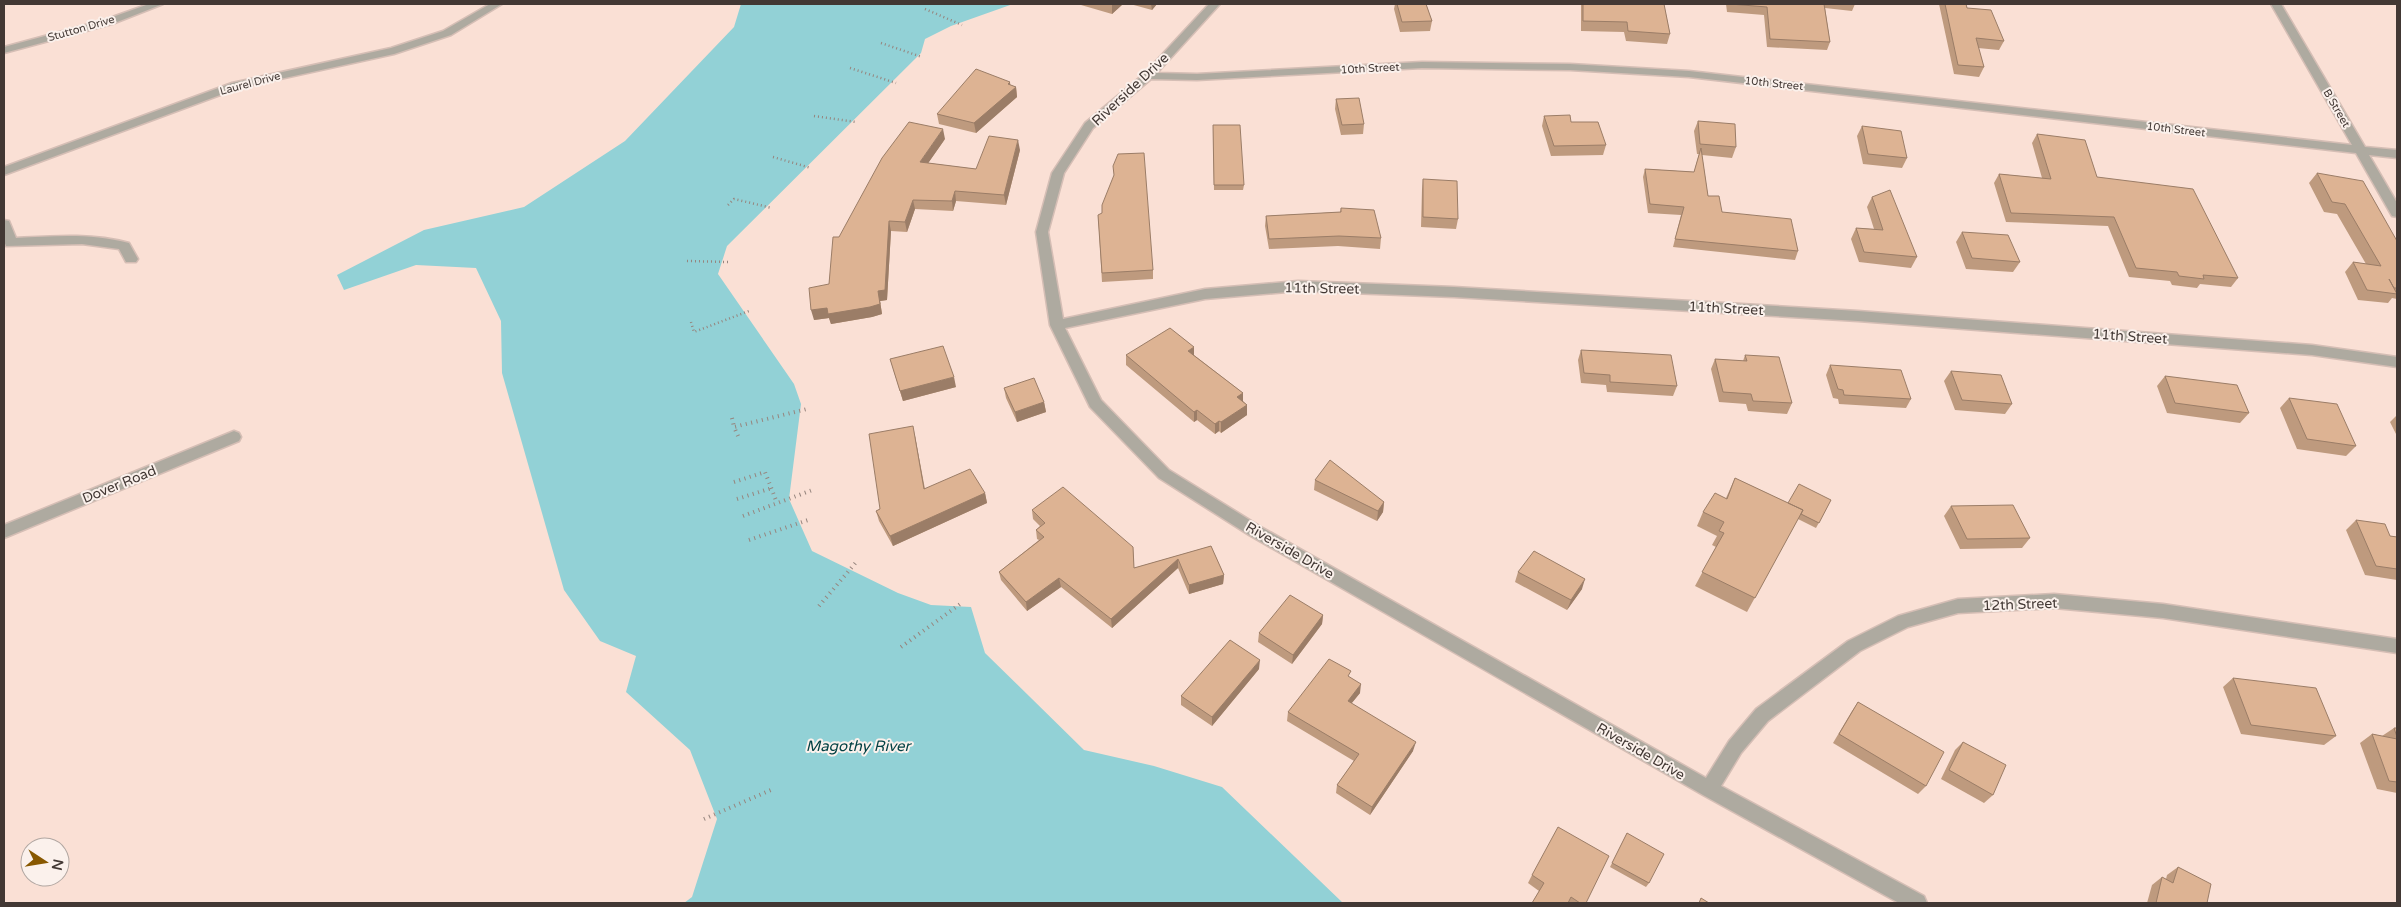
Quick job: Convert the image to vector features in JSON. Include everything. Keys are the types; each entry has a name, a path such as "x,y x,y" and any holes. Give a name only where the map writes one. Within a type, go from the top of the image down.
{"street":[{"name":"Stutton Drive","path":"4,50 108,22 158,4"},
{"name":"Laurel Drive","path":"4,171 236,85 394,51 447,33 497,4"},
{"name":"Riverside Drive","path":"1215,4 1148,76 1089,126 1058,173 1042,232 1057,325 1095,403 1164,474 1254,531 1709,790 1917,903"},
{"name":"B Street","path":"2276,4 2397,213"},
{"name":"10th Street","path":"1148,76 1197,76 1422,65 1570,67 1690,74 2397,154"},
{"path":"4,224 11,243 71,240 112,242 124,246 131,259"},
{"name":"11th Street","path":"1057,325 1206,294 1298,286 1464,293 1868,317 2312,350 2397,362"},
{"name":"Dover Road","path":"4,532 234,437"},
{"name":"12th Street","path":"1709,790 1735,747 1762,715 1854,646 1904,621 1958,606 2054,601 2143,609 2397,646"}],"path":[{"path":"925,9 962,25"},
{"path":"881,43 922,57"},
{"path":"850,68 896,83"},
{"path":"814,116 856,122"},
{"path":"774,157 811,168"},
{"path":"728,206 734,199 772,208"},
{"path":"687,261 728,262"},
{"path":"691,322 694,332 749,311"},
{"path":"734,427 807,408"},
{"path":"732,418 738,436"},
{"path":"734,482 765,472 777,503"},
{"path":"736,499 772,488"},
{"path":"743,516 815,489"},
{"path":"749,540 808,520"},
{"path":"819,606 858,560"},
{"path":"901,646 963,602"},
{"path":"704,819 771,790"}],"water":[{"name":"Magothy River","path":"741,4 1013,4 951,26 925,39 921,53 727,246 718,274 794,384 801,404 789,499 812,551 898,593 931,605 971,607 985,653 1084,750 1154,766 1222,787 1343,903 684,903 692,897 717,819 690,750 626,692 636,656 600,641 564,590 502,373 501,321 476,268 416,265 344,290 337,275 424,230 524,207 625,141 734,27"}],"building":[{"path":"1397,4 1426,4 1432,21 1402,22"},
{"path":"1583,4 1664,4 1670,34 1628,31 1627,22 1583,21"},
{"path":"1730,4 1824,4 1830,42 1770,39 1767,7"},
{"path":"1945,4 1966,4 1967,8 1991,10 2004,41 1976,38 1984,67 1958,65"},
{"path":"976,69 1010,82 1008,84 1016,87 974,123 937,114"},
{"path":"1359,98 1364,124 1342,125 1336,99"},
{"path":"1570,115 1571,122 1598,122 1606,145 1554,146 1544,116"},
{"path":"1698,121 1735,124 1736,147 1700,144"},
{"path":"909,122 943,129 920,162 976,169 989,136 1018,140 1004,195 955,191 952,201 913,200 905,222 889,221 885,290 878,291 880,304 828,314 827,308 811,310 809,288 829,284 833,237 839,237 882,158"},
{"path":"1213,125 1240,125 1244,185 1214,185"},
{"path":"1862,126 1901,131 1907,158 1868,154"},
{"path":"2037,134 2085,140 2097,177 2193,189 2238,278 2203,275 2204,279 2179,276 2177,272 2136,268 2114,217 2011,213 1999,174 2051,179"},
{"path":"1701,148 1708,196 1719,196 1722,212 1791,219 1798,251 1675,239 1684,207 1650,204 1645,169 1694,172"},
{"path":"1144,153 1153,270 1102,273 1098,215 1102,213 1102,205 1114,175 1113,166 1118,154"},
{"path":"2317,173 2363,181 2397,241 2397,288 2394,288 2389,279 2397,294 2367,290 2353,262 2381,266 2345,204 2332,202"},
{"path":"1423,179 1457,181 1458,219 1423,217"},
{"path":"1890,190 1917,257 1864,252 1856,228 1883,230 1872,197"},
{"path":"1341,208 1374,210 1381,238 1339,236 1269,239 1266,216 1341,212"},
{"path":"1962,232 2008,235 2020,262 1972,258"},
{"path":"1170,328 1194,347 1188,351 1243,393 1237,397 1247,405 1215,424 1197,410 1194,412 1126,355"},
{"path":"943,346 954,377 900,391 890,359"},
{"path":"1581,350 1671,355 1677,386 1610,382 1610,375 1584,373"},
{"path":"1745,355 1779,357 1792,403 1753,401 1751,394 1723,392 1715,359 1747,361"},
{"path":"1830,365 1901,370 1911,399 1844,395 1843,390 1838,389"},
{"path":"1951,371 2001,375 2012,404 1962,400"},
{"path":"2165,376 2237,385 2249,413 2175,403"},
{"path":"1034,378 1044,402 1015,412 1004,388"},
{"path":"2289,398 2337,404 2356,446 2307,439"},
{"path":"913,426 924,489 970,469 985,493 890,536 876,511 880,509 869,434"},
{"path":"1330,460 1384,502 1378,511 1315,480"},
{"path":"1735,478 1803,510 1755,598 1702,572 1724,533 1719,531 1724,522 1703,512 1715,493 1727,499"},
{"path":"1799,484 1831,500 1819,523 1801,514 1803,510 1788,503"},
{"path":"1063,487 1133,547 1134,568 1211,546 1224,575 1189,585 1178,559 1111,619 1059,578 1026,602 999,572 1044,537 1036,530 1045,523 1032,510"},
{"path":"2013,505 2030,538 1967,539 1951,506"},
{"path":"2356,520 2385,524 2390,536 2397,537 2397,569 2376,566"},
{"path":"1534,551 1585,579 1571,600 1518,572"},
{"path":"1290,595 1323,615 1293,655 1259,633"},
{"path":"1230,640 1260,660 1212,717 1181,696"},
{"path":"1329,659 1351,671 1348,676 1361,684 1348,701 1416,742 1372,807 1337,785 1359,754 1288,712"},
{"path":"2233,678 2316,688 2336,736 2251,725"},
{"path":"1858,702 1944,752 1926,786 1839,734"},
{"path":"2372,734 2397,739 2397,782 2389,781"},
{"path":"1963,742 2006,765 1993,795 1949,770"},
{"path":"1558,827 1609,856 1586,903 1580,903 1571,897 1568,903 1532,903 1544,883 1532,875"},
{"path":"1627,833 1664,854 1649,883 1612,863"},
{"path":"2178,867 2211,884 2207,903 2156,903 2162,877 2173,883"},
{"path":"1701,898 1709,903 1699,903"}]}
